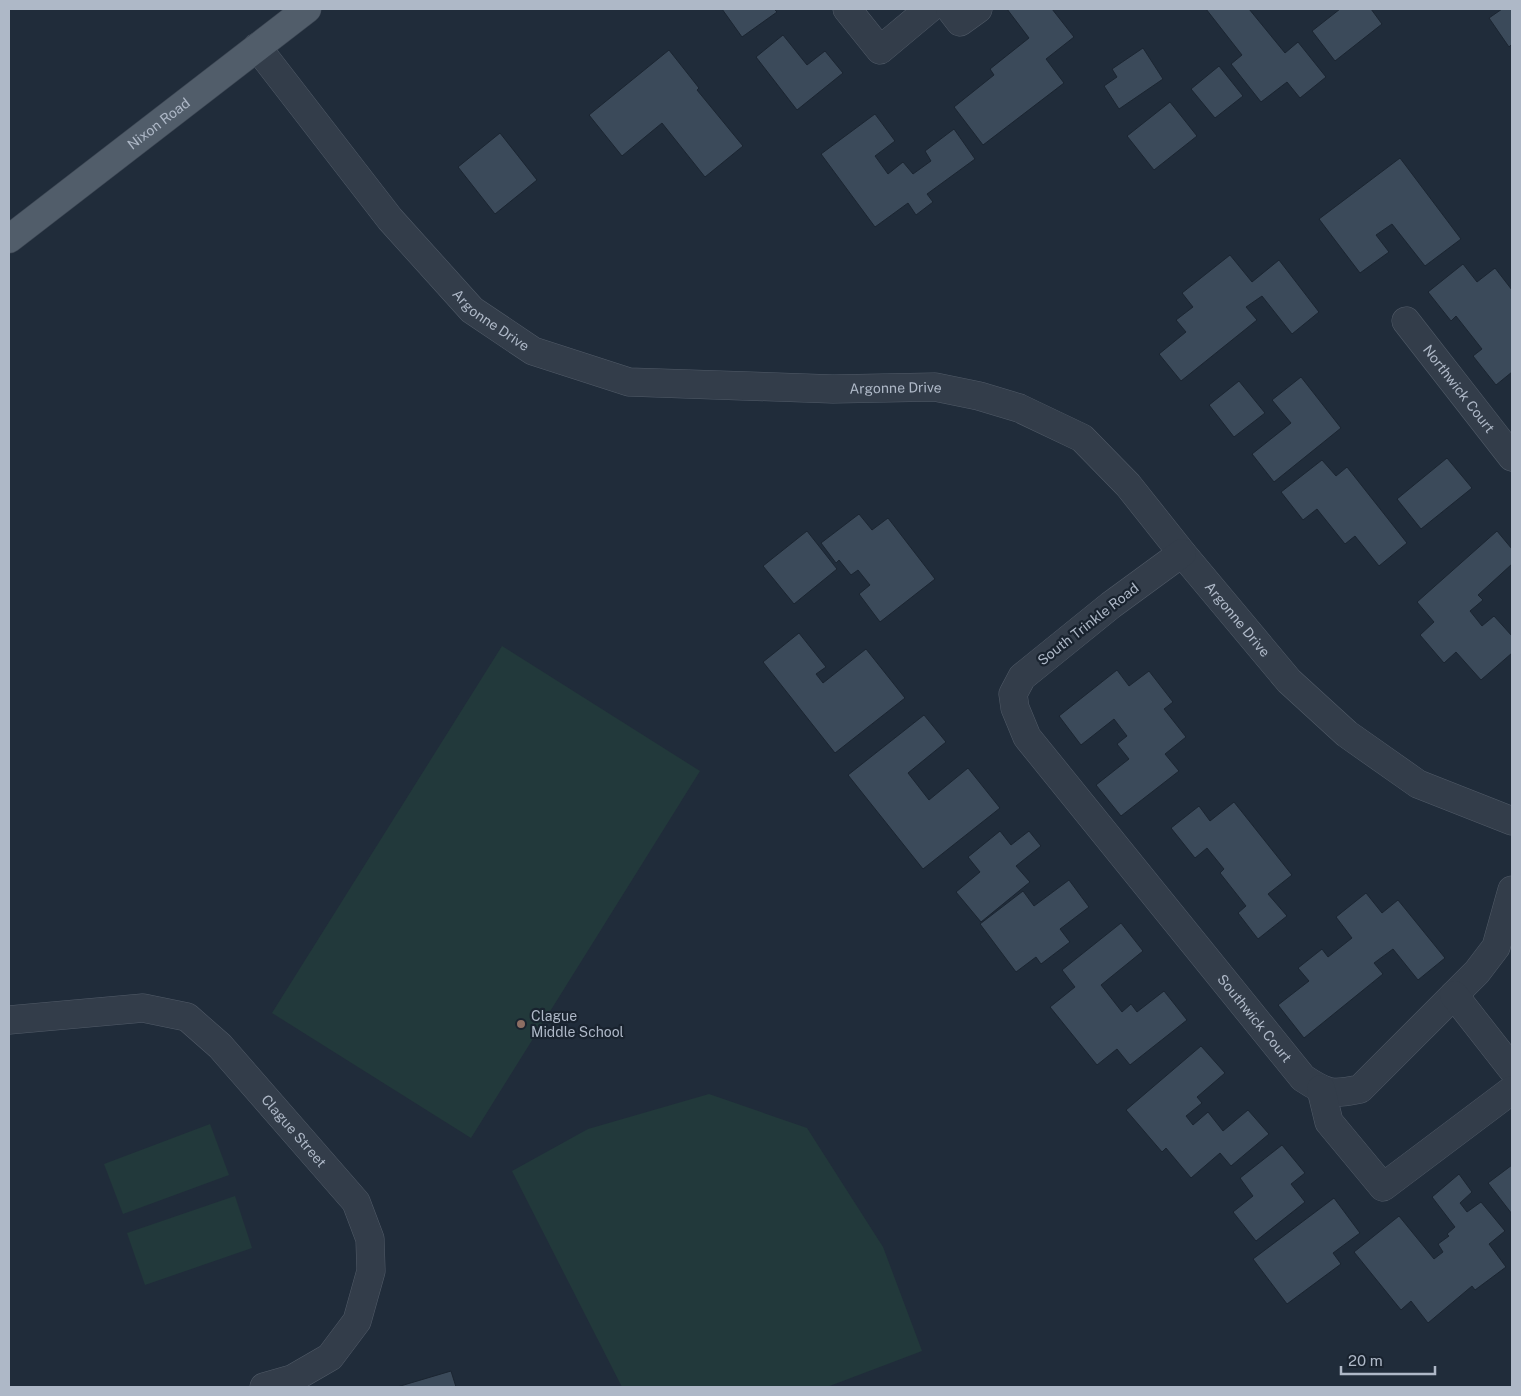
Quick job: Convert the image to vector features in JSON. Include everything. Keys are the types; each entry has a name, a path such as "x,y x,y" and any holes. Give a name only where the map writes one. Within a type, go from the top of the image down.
{"main road":[{"name":"Nixon Road","path":"9,239 307,9"}],"street":[{"path":"847,9 880,50 929,9"},
{"path":"950,9 960,22 978,9"},
{"name":"Argonne Drive","path":"257,47 390,219 472,310 533,350 628,382 832,389 935,387 978,396 1018,408 1082,438 1128,486 1289,681 1347,734 1418,784 1512,821"},
{"name":"Northwick Court","path":"1406,321 1512,457"},
{"name":"South Trinkle Road","path":"1014,708 1013,694 1022,677 1111,605 1182,553"},
{"name":"Southwick Court","path":"1014,708 1027,738 1303,1078 1321,1089 1340,1094 1360,1089 1477,972 1496,948 1512,890"},
{"path":"1454,995 1512,1069"},
{"name":"Clague Street","path":"9,1020 144,1008 187,1018 220,1046 356,1202 370,1239 371,1271 357,1321 330,1357 292,1379 264,1387"},
{"path":"1321,1089 1329,1122 1383,1188 1512,1090"}],"green space":[{"path":"502,646 700,771 471,1138 272,1013"},
{"path":"709,1094 807,1128 883,1247 922,1351 827,1387 622,1387 512,1171 588,1129"},
{"path":"210,1124 229,1175 123,1214 104,1164"},
{"path":"235,1196 252,1248 145,1285 127,1233"}],"building":[{"path":"722,9 774,9 777,12 742,37"},
{"path":"1007,9 1052,9 1074,37 1046,59 1064,83 983,145 954,107 994,75 990,69 1029,38"},
{"path":"1206,9 1249,9 1285,53 1298,42 1326,77 1300,98 1287,82 1261,102 1231,64 1242,55"},
{"path":"1340,9 1371,9 1382,24 1335,61 1312,31"},
{"path":"1502,9 1512,9 1512,44 1509,47 1489,18"},
{"path":"783,35 807,65 825,51 843,73 797,110 756,57"},
{"path":"1143,48 1163,79 1119,109 1104,86 1117,77 1112,69"},
{"path":"669,50 699,88 697,90 743,146 705,177 662,123 622,156 589,115"},
{"path":"1219,66 1243,96 1215,118 1191,89"},
{"path":"1170,102 1197,136 1154,170 1127,136"},
{"path":"875,114 895,141 875,156 888,174 903,162 913,174 931,161 925,151 954,129 975,159 927,194 933,202 916,215 908,203 875,227 821,154"},
{"path":"500,133 537,180 495,214 458,167"},
{"path":"1400,158 1461,239 1425,266 1392,224 1376,235 1389,252 1360,273 1319,219"},
{"path":"1230,255 1252,282 1279,260 1319,312 1292,334 1262,296 1246,307 1257,320 1181,381 1159,354 1186,332 1176,320 1193,307 1182,293"},
{"path":"1463,264 1477,282 1495,268 1512,290 1512,372 1496,385 1473,356 1482,349 1456,316 1451,321 1428,292"},
{"path":"1301,377 1341,428 1274,482 1252,454 1291,423 1272,400"},
{"path":"1239,381 1265,413 1234,437 1209,405"},
{"path":"1447,458 1472,488 1421,529 1397,499"},
{"path":"1322,460 1336,476 1347,467 1407,543 1379,566 1355,536 1345,544 1317,509 1303,520 1281,492"},
{"path":"859,514 872,530 888,518 935,579 880,622 859,594 870,585 858,570 851,575 839,560 836,563 821,543"},
{"path":"807,531 837,569 794,604 763,566"},
{"path":"1497,531 1512,549 1512,564 1478,595 1483,600 1470,611 1482,626 1494,616 1512,636 1512,653 1481,680 1456,652 1444,663 1420,635 1434,622 1417,602"},
{"path":"799,633 826,667 816,674 823,683 866,649 905,698 835,753 763,662"},
{"path":"1117,670 1129,686 1149,671 1173,702 1164,709 1186,737 1165,754 1179,771 1121,816 1096,785 1129,759 1117,744 1127,736 1114,719 1081,745 1059,716"},
{"path":"924,715 946,742 908,773 929,800 968,768 1000,808 923,869 848,775"},
{"path":"1234,802 1292,875 1268,894 1287,916 1258,939 1238,913 1246,906 1220,873 1224,869 1207,848 1195,858 1171,828 1199,806 1210,821"},
{"path":"1000,831 1011,845 1029,831 1041,846 1016,866 1030,882 981,922 956,892 980,872 968,857"},
{"path":"1069,880 1089,907 1060,929 1070,942 1041,964 1036,957 1016,972 980,924 1023,891 1034,906"},
{"path":"1366,893 1382,913 1398,900 1445,958 1418,980 1393,949 1374,963 1383,974 1304,1038 1278,1005 1309,981 1298,968 1322,949 1328,957 1352,938 1336,917"},
{"path":"1121,923 1143,951 1101,985 1122,1012 1131,1004 1137,1012 1164,991 1187,1020 1130,1065 1117,1049 1097,1065 1050,1007 1075,987 1062,970"},
{"path":"1201,1046 1225,1073 1197,1097 1202,1103 1186,1116 1193,1125 1208,1112 1223,1131 1248,1110 1269,1134 1231,1166 1220,1153 1191,1178 1166,1148 1162,1152 1126,1110"},
{"path":"1282,1145 1305,1173 1291,1184 1305,1202 1256,1241 1233,1212 1253,1196 1240,1178"},
{"path":"1512,1165 1512,1214 1488,1183"},
{"path":"1459,1174 1472,1192 1460,1203 1467,1212 1481,1202 1505,1231 1489,1244 1506,1267 1475,1290 1472,1286 1428,1323 1411,1301 1401,1310 1354,1252 1399,1216 1434,1259 1443,1252 1438,1244 1449,1236 1447,1234 1455,1227 1432,1197"},
{"path":"1334,1198 1360,1233 1333,1253 1341,1264 1287,1304 1253,1259"},
{"path":"451,1371 456,1387 397,1387"}],"place":[{"name":"Clague Middle School","path":"521,1024"}]}
